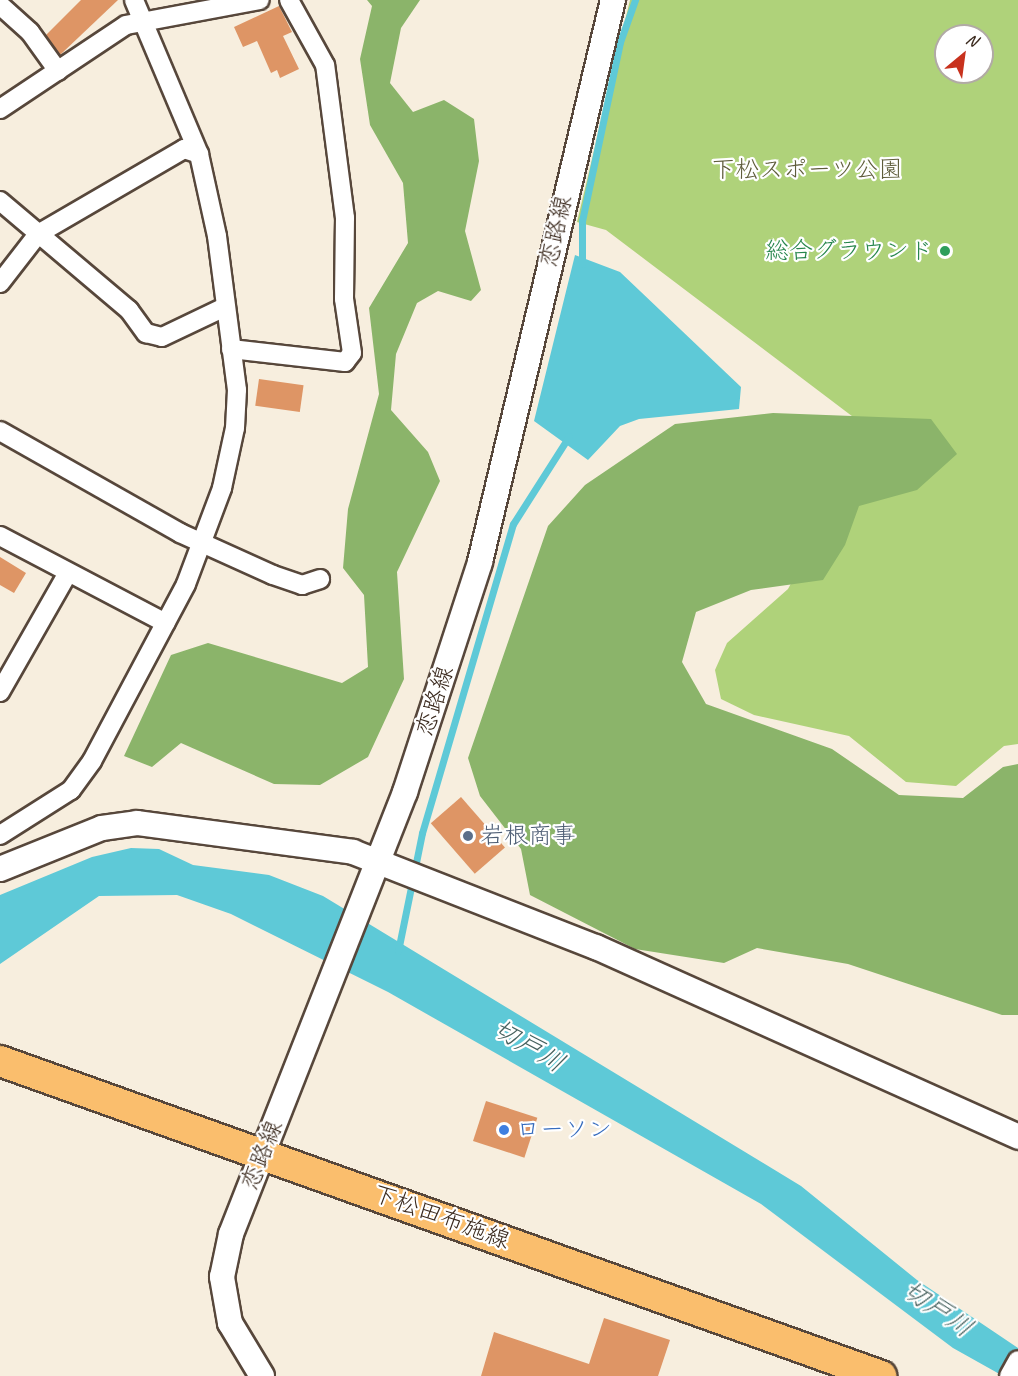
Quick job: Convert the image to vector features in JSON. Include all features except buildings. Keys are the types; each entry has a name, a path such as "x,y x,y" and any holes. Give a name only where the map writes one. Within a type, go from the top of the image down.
{"main road":[{"name":"下松田布施線","path":"0,1061 263,1152 881,1376"}],"street":[{"path":"0,835 71,790 166,623 202,541 222,488 234,428 231,349 217,236 199,154 134,0"},
{"path":"0,109 143,20 260,0"},
{"path":"231,349 345,362 352,353 344,298 345,218 325,65 289,0"},
{"name":"恋路線","path":"262,1376 230,1323 222,1277 231,1234 333,980 377,859 405,792 480,562 613,0"},
{"path":"0,5 30,32 58,71"},
{"path":"0,283 38,234 184,150 199,154"},
{"path":"0,201 129,310 146,333 162,337 225,307"},
{"path":"0,430 202,541 273,576 302,585 320,579"},
{"path":"0,536 166,623"},
{"path":"0,692 68,573"},
{"path":"0,869 102,828 137,823 295,842 377,859 596,947 1018,1137"},
{"path":"1009,1376 1018,1360"}],"green space":[{"path":"367,0 420,0 401,28 390,83 413,112 444,100 474,119 479,161 465,231 481,290 471,301 438,291 417,303 396,354 391,410 428,452 440,481 397,572 404,679 368,757 320,785 274,784 181,743 152,767 124,756 171,655 208,643 342,683 368,667 364,595 343,568 348,509 379,394 369,308 408,243 403,183 370,125 360,59 372,6"},
{"name":"下松スポーツ公園","path":"630,0 1018,0 1018,744 1004,746 956,786 906,782 849,736 754,715 721,699 715,670 727,643 788,589 873,432 606,230 577,222"},
{"path":"773,413 931,419 957,454 917,490 859,506 845,545 823,580 751,590 696,612 682,662 706,704 832,749 899,795 963,798 1003,767 1018,764 1018,1015 1002,1015 848,964 757,948 724,963 635,949 530,895 521,849 480,796 468,758 548,526 585,485 675,424"}],"water":[{"path":"575,255 620,272 741,387 739,409 639,419 620,426 588,460 534,421"},
{"name":"切戸川","path":"131,848 159,849 193,865 269,875 323,896 801,1186 917,1280 1018,1348 1018,1376 1003,1376 953,1348 761,1204 388,992 231,914 177,895 99,896 0,964 0,895 92,857"}],"waterway":[{"path":"582,264 582,221 620,42 635,0"},
{"path":"398,951 422,833 513,524 569,436"}],"place":[{"name":"総合グラウンド","path":"945,251"},
{"name":"岩根商事","path":"468,836"},
{"name":"ローソン","path":"504,1130"}]}
